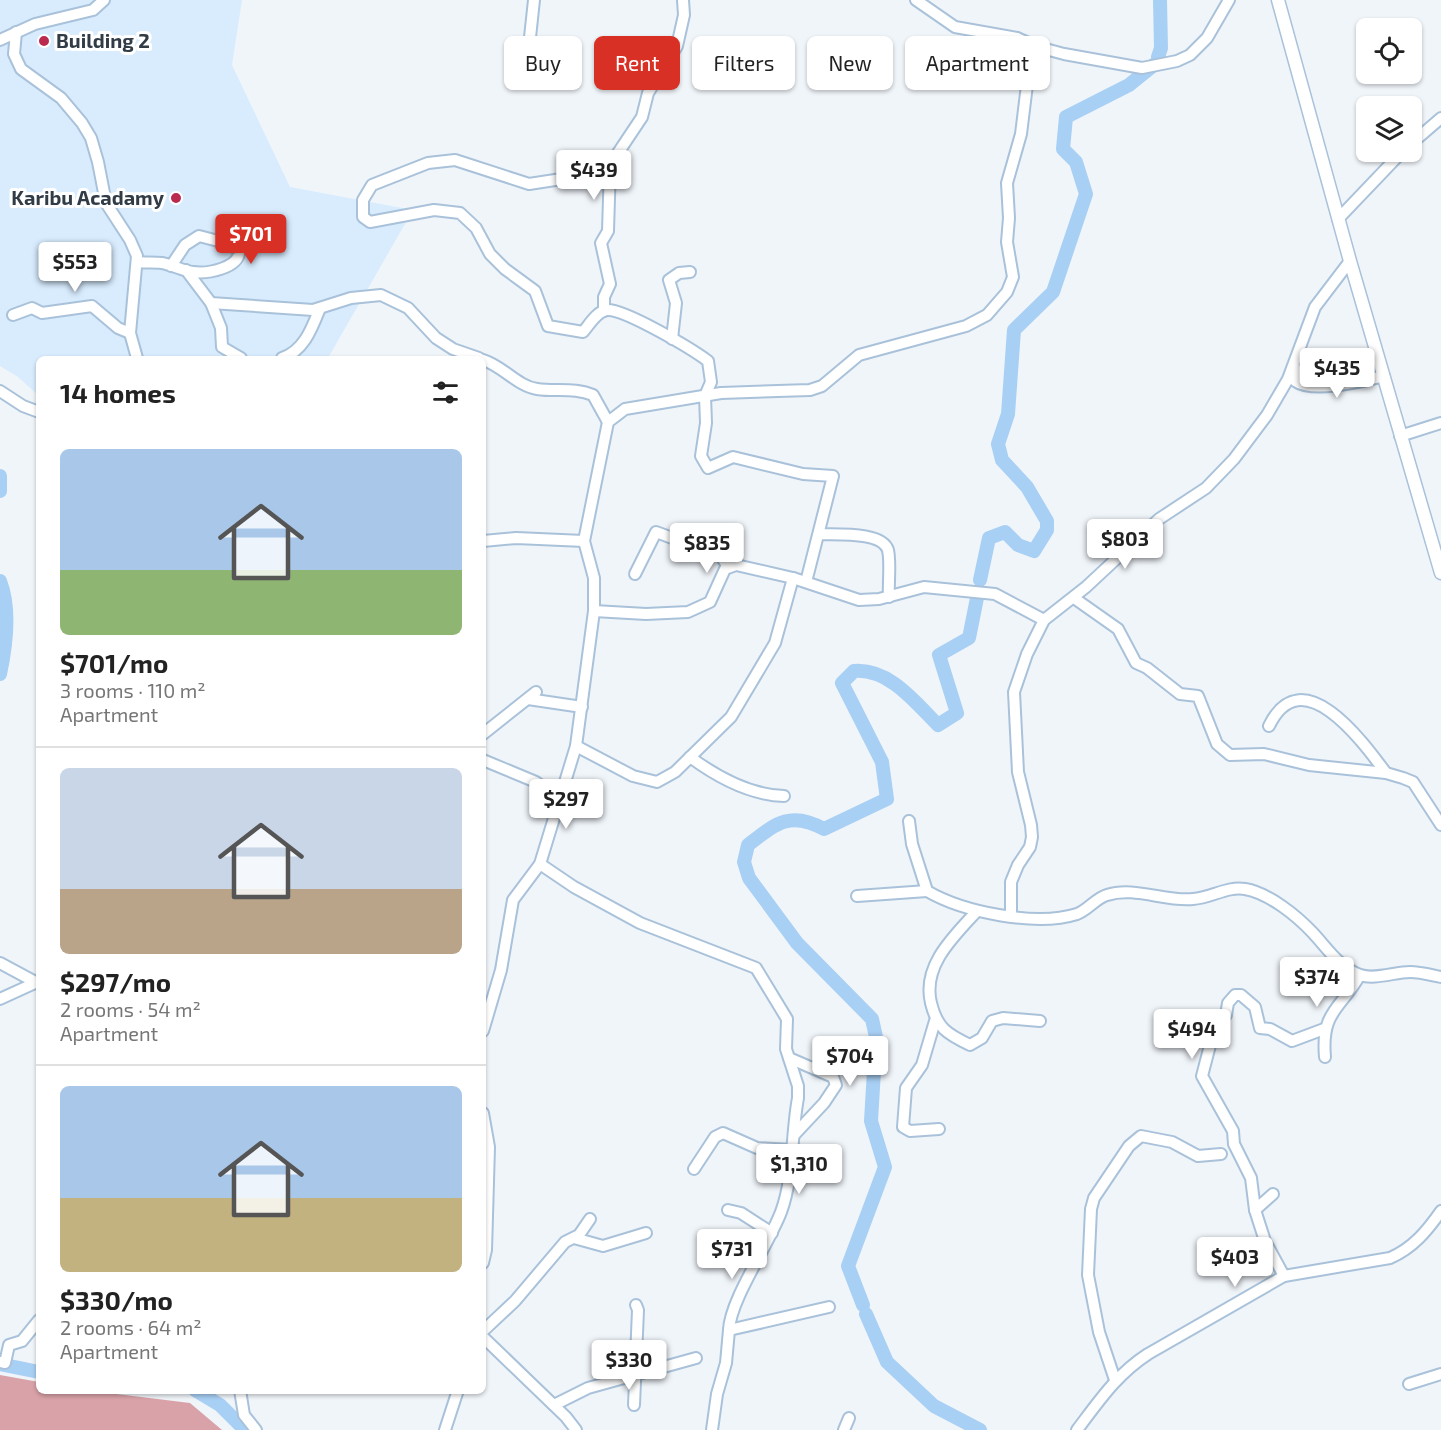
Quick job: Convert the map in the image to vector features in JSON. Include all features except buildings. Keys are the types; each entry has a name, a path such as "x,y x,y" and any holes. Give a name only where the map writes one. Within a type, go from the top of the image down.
{"main road":[{"path":"1278,0 1338,219 1441,573"}],"street":[{"path":"0,40 35,24 93,10 105,0"},
{"path":"530,36 534,0"},
{"path":"683,0 684,15 677,46 648,93 642,117 610,165 594,174 529,184 455,160 428,164 372,185 363,200 363,217 370,222 434,210 460,213 476,228 498,261 535,291 548,326 583,332 599,313 604,311 625,315 692,348 708,361 711,382 705,396 706,423 701,456 708,468 733,457 803,474 833,476 806,582"},
{"path":"916,0 955,27 1006,36"},
{"path":"1050,49 1142,68 1159,66 1190,55 1207,38 1229,0"},
{"path":"16,32 14,54 21,69 60,98 82,123 91,138 106,203 130,240 138,262 130,333 136,356"},
{"path":"608,422 625,409 721,393 810,390 822,386 859,355 966,327 987,315 1008,292 1013,277 1007,242 1009,218 1007,183 1021,134 1026,90"},
{"path":"1422,134 1441,118"},
{"path":"1338,219 1392,162"},
{"path":"604,311 604,297 610,284 601,243 608,231 610,165"},
{"path":"138,262 186,270 209,271 234,263 238,259 238,250 226,243 199,236 184,245 171,266"},
{"path":"1011,916 1011,882 1018,865 1030,847 1032,837 1018,772 1014,692 1027,654 1044,620 1074,598 1159,519 1193,498 1218,478 1267,415 1288,379 1315,307 1350,261"},
{"path":"186,270 211,303 221,328 222,347 238,356"},
{"path":"672,339 676,303 669,280 679,273 690,272"},
{"path":"211,303 254,308 313,310 351,298 381,295 408,308 444,344 474,356"},
{"path":"13,315 32,308 42,313 92,306 118,328 130,333"},
{"path":"291,356 309,335 320,308"},
{"path":"1296,357 1295,381 1307,386 1361,381 1384,376"},
{"path":"486,361 497,364 519,381 537,389 578,390 593,395 608,422 584,541 590,556 594,578 594,611 576,746 540,864 513,900 501,970 486,1021"},
{"path":"0,391 23,406 36,411"},
{"path":"1400,436 1441,423"},
{"path":"635,574 656,532 721,556 728,567"},
{"path":"819,534 874,537 884,543 888,552 889,597"},
{"path":"486,542 516,538 584,541"},
{"path":"594,611 646,614 688,612 710,602 728,567 736,564 793,578 859,600 889,597 924,587 995,594 1044,620"},
{"path":"576,746 633,776 657,782 665,779 731,717 775,642 793,578"},
{"path":"1074,598 1118,629 1136,663 1147,668 1180,694 1198,696 1217,744 1230,755 1264,754 1309,765 1386,773 1413,782 1441,825"},
{"path":"486,732 532,695 582,707"},
{"path":"1269,726 1282,707 1294,701 1315,703 1357,734 1386,773"},
{"path":"690,757 714,776 769,796 784,796"},
{"path":"486,761 536,782 560,800"},
{"path":"909,821 912,844 927,891"},
{"path":"540,864 574,887 640,923 756,968 787,1019 786,1049 798,1086 792,1150 782,1210 735,1308 729,1330 726,1362 717,1394 712,1430"},
{"path":"857,896 927,891 945,901 977,911 1048,918 1076,914 1093,907 1106,895 1136,894 1193,900 1229,889 1243,888 1259,894 1290,912 1341,963 1360,975 1411,972 1441,977"},
{"path":"939,1129 910,1131 903,1127 906,1088 922,1065 935,1021 927,988 930,972 977,911"},
{"path":"0,963 36,983"},
{"path":"1325,1057 1324,1029 1330,1015 1352,990 1360,975"},
{"path":"0,999 36,984"},
{"path":"1284,1276 1265,1241 1255,1209 1251,1178 1234,1144 1233,1131 1202,1076 1214,1030 1226,1015 1232,997 1238,993 1255,1007 1259,1026 1262,1029 1270,1029 1294,1041 1324,1029"},
{"path":"935,1021 952,1036 970,1045 982,1038 992,1021 1003,1018 1040,1022"},
{"path":"789,1058 832,1077 836,1084 824,1103 793,1135"},
{"path":"486,1130 489,1147 486,1205"},
{"path":"694,1169 714,1137 723,1133 757,1148 792,1150"},
{"path":"1115,1380 1099,1332 1088,1275 1089,1230 1095,1198 1129,1146 1141,1136 1172,1142 1198,1156 1221,1154"},
{"path":"1255,1209 1273,1194"},
{"path":"728,1210 741,1213 772,1233"},
{"path":"1077,1430 1115,1380 1128,1367 1148,1354 1284,1276 1390,1258 1411,1247 1441,1211"},
{"path":"486,1328 515,1301 565,1242 574,1238 590,1219"},
{"path":"574,1238 603,1246 646,1233"},
{"path":"634,1405 638,1310 636,1305"},
{"path":"729,1330 828,1307"},
{"path":"0,1362 5,1363 9,1346 22,1341 36,1324"},
{"path":"486,1341 554,1405 576,1430"},
{"path":"486,1354 494,1350"},
{"path":"554,1405 588,1388 696,1358"},
{"path":"1409,1384 1441,1374"},
{"path":"241,1394 244,1415 256,1430"},
{"path":"445,1430 457,1394"},
{"path":"844,1430 849,1418"}],"shaded area":[{"name":"Karibu Acadamy","path":"0,0 242,0 232,65 290,187 413,210 329,356 36,356 36,393 18,377 0,366"},
{"path":"0,1375 36,1381 36,1394 116,1394 190,1403 222,1430 0,1430"}],"waterway":[{"path":"1158,57 1161,48 1160,0"},
{"path":"980,580 989,538 1005,532 1018,545 1034,551 1047,530 1047,521 1027,487 1002,460 998,444 1008,414 1014,330 1053,292 1086,194 1076,162 1063,149 1066,117 1129,85 1155,64"},
{"path":"0,476 0,491"},
{"path":"0,581 6,615 6,640 0,674"},
{"path":"863,1305 848,1266 885,1167 871,1121 876,1037 872,1019 797,943 749,878 744,862 748,845 766,831 783,822 802,821 824,829 887,799 882,762 842,683 854,671 879,675 911,697 938,725 957,713 939,655 969,638 977,598"},
{"path":"866,1314 887,1362 934,1406 980,1430"},
{"path":"0,1364 36,1371"},
{"path":"202,1394 220,1405 245,1430"}],"place":[{"name":"Building 2","path":"44,41"},
{"name":"Karibu Acadamy","path":"176,198"}]}
